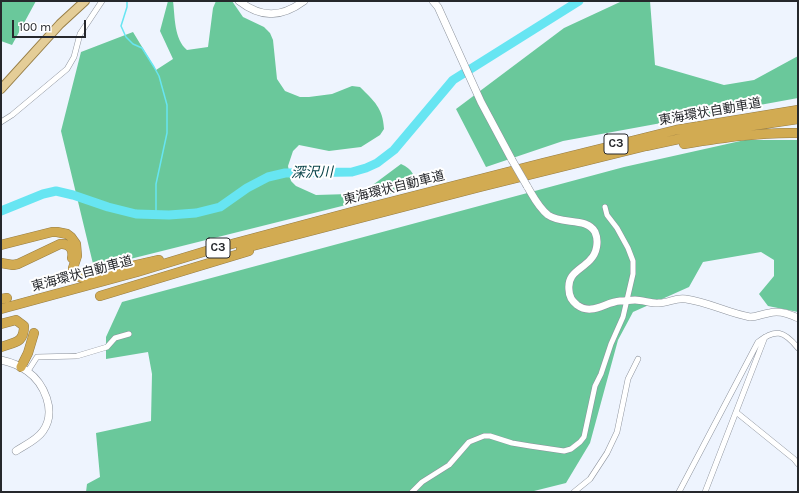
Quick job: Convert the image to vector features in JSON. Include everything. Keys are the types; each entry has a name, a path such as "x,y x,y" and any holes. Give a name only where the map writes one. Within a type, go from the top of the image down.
{"highway":[{"path":"723,122 798,105"},
{"name":"東海環状自動車道","path":"1,309 137,272 213,249 572,155 676,130 798,110"},
{"name":"東海環状自動車道","path":"1,313 313,230 588,161 697,135 798,119"},
{"name":"C3","path":"588,161 707,140 777,133 798,133"},
{"path":"100,296 257,249 313,230"},
{"path":"1,245 52,232 67,234 74,240 77,248 77,256 73,272 84,278 119,268 213,249"},
{"path":"1,263 13,265 18,264 56,245 64,244 72,249 73,253 67,267"},
{"path":"1,324 16,320 24,326 24,333 20,340 1,347"},
{"path":"24,369 34,333"}],"main road":[{"path":"1,89 60,24 85,1"}],"street":[{"path":"1,122 12,116 67,69 74,57 80,34 102,1"},
{"path":"238,1 258,13 270,14 283,13 304,1"},
{"path":"433,1 438,7 480,102 539,206 548,215 564,221 580,222 589,226 594,231 597,244 595,253 591,260 571,277 568,285 569,295 574,302 581,308 590,310 598,309 618,301 635,300 658,304 682,298 750,317 758,317 771,312 781,312 798,318"},
{"path":"412,492 422,482 449,464 469,442 484,436 490,436 524,445 564,451 580,442 584,437 595,386 601,374 611,344 619,328 633,274 633,261 628,248 617,228 607,215 605,207"},
{"path":"24,369 37,357 77,356 107,347 115,338 129,334"},
{"path":"679,492 758,342 770,334 783,334 788,337 798,348"},
{"path":"704,492 765,336"},
{"path":"574,492 590,478 607,453 617,432 628,380 638,359"},
{"path":"1,360 24,369 39,383 44,391 49,407 47,425 37,437 16,451"},
{"path":"736,412 794,459 798,464"}],"green space":[{"path":"1,1 36,1 12,45 1,41"},
{"path":"168,1 173,1 177,34 187,50 208,47 213,8 216,1 232,1 243,17 264,27 270,33 273,40 277,79 285,91 300,97 309,97 332,94 352,86 360,87 377,105 382,116 384,129 380,135 361,147 329,151 299,145 293,151 288,166 291,181 296,186 316,195 349,194 370,187 401,164 411,171 418,187 94,268 61,131 81,52 133,32 156,70 173,59 160,31"},
{"path":"650,1 655,65 724,85 754,80 798,56 798,98 563,141 486,167 456,109 564,28 620,2"},
{"path":"745,140 798,140 798,312 768,306 759,294 774,276 774,260 761,252 703,262 689,287 633,312 618,340 590,443 566,483 530,492 86,492 87,484 100,477 96,433 151,421 152,374 148,352 106,359 106,337 122,302 624,167"}],"waterway":[{"path":"127,1 127,7 121,26 126,37 133,44 142,48 154,67 159,76 167,105 167,133 156,184 156,215"},
{"name":"深沢川","path":"1,211 43,194 56,191 136,214 169,215 196,213 220,207 247,188 268,177 285,173 352,172 366,168 377,163 394,150 453,80 579,1"}]}
